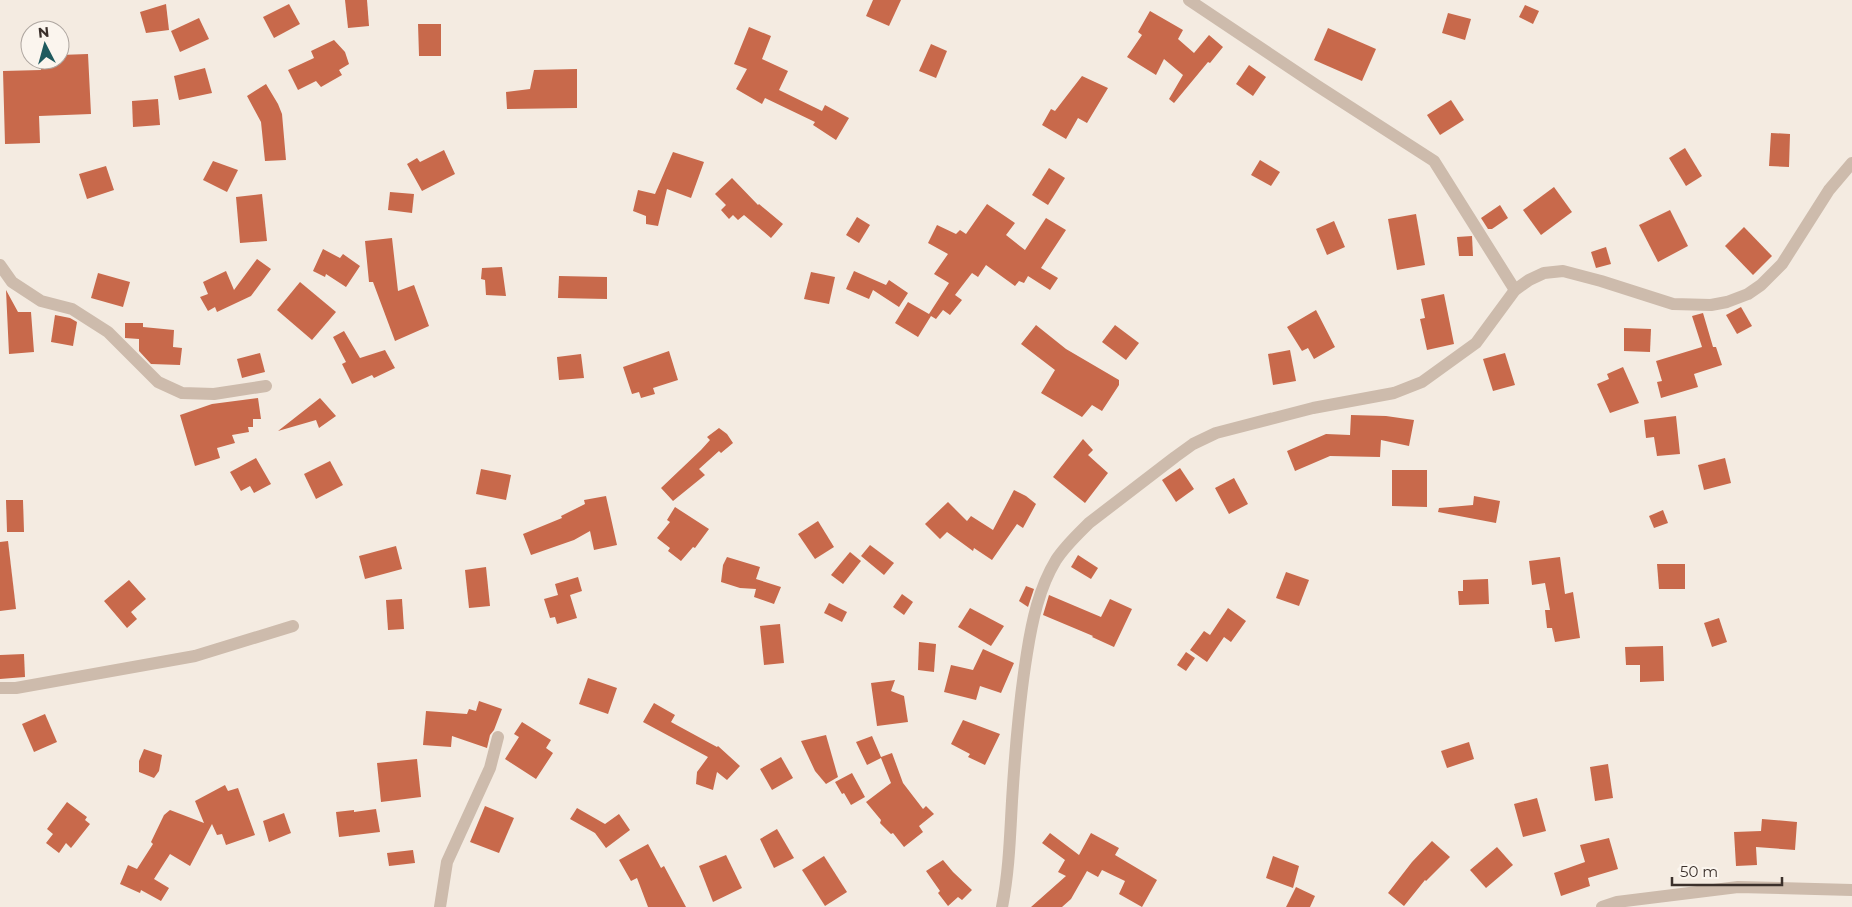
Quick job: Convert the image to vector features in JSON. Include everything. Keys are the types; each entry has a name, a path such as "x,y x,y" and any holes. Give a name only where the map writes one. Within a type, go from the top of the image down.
{"street":[{"path":"1189,0 1434,161 1515,290"},
{"path":"1002,907 1008,867 1014,763 1032,621 1045,582 1057,559 1089,523 1193,444 1216,433 1313,408 1394,393 1422,382 1476,343 1515,290 1529,280 1544,273 1564,271 1673,304 1727,302 1748,294 1761,285 1782,264 1829,190 1852,163"},
{"path":"0,265 12,282 41,301 72,309 108,332 158,382 182,393 214,394 266,386"},
{"path":"0,688 26,686 195,656 293,626"},
{"path":"440,907 447,862 490,768 498,737"},
{"path":"1602,907 1617,902 1738,887 1852,890"}],"building":[{"path":"345,0 367,0 369,26 348,28"},
{"path":"873,0 901,0 889,26 866,16"},
{"path":"166,4 169,30 146,33 140,12"},
{"path":"289,4 300,24 274,38 263,17"},
{"path":"1525,5 1539,11 1533,24 1519,17"},
{"path":"1150,11 1183,30 1178,39 1194,53 1209,35 1223,47 1174,103 1169,99 1183,75 1164,59 1156,75 1127,57 1142,35 1138,32"},
{"path":"1448,13 1471,19 1465,40 1442,33"},
{"path":"199,18 209,39 180,52 171,31"},
{"path":"418,24 441,24 441,56 419,56"},
{"path":"749,27 771,36 762,59 788,71 779,90 822,111 825,105 849,118 836,140 813,125 815,122 765,98 762,104 736,89 747,69 734,64"},
{"path":"1328,28 1376,49 1362,81 1314,60"},
{"path":"334,40 345,52 349,64 339,70 342,75 321,87 316,81 298,90 288,70 314,58 311,51"},
{"path":"931,44 947,51 936,78 919,71"},
{"path":"88,54 91,114 39,116 40,143 5,144 3,71 70,70 70,55"},
{"path":"1249,65 1266,77 1253,96 1236,84"},
{"path":"205,68 212,93 179,100 174,76"},
{"path":"577,69 577,108 507,109 506,92 530,89 534,70"},
{"path":"1082,76 1108,88 1087,123 1078,118 1066,139 1042,125 1051,109 1055,111"},
{"path":"266,84 282,114 286,160 265,161 261,122 247,96"},
{"path":"158,99 160,125 133,127 132,101"},
{"path":"1451,100 1464,120 1440,135 1427,115"},
{"path":"1771,133 1790,134 1789,167 1769,166"},
{"path":"1685,148 1702,176 1686,186 1669,158"},
{"path":"444,150 455,174 422,191 407,164 417,158 420,162"},
{"path":"673,152 704,162 691,198 667,189 658,226 646,224 646,216 633,211 638,190 655,194"},
{"path":"1260,160 1280,172 1271,186 1251,175"},
{"path":"213,161 238,170 227,192 203,180"},
{"path":"106,166 114,190 87,199 79,174"},
{"path":"1049,168 1065,178 1048,205 1032,195"},
{"path":"732,178 758,205 783,224 771,238 744,215 738,220 733,215 729,219 721,210 726,205 715,194"},
{"path":"1554,187 1572,212 1541,235 1523,210"},
{"path":"390,192 414,194 412,213 388,210"},
{"path":"262,194 267,241 240,243 236,197"},
{"path":"987,204 1015,223 1006,235 1025,250 1046,218 1066,230 1041,268 1058,278 1050,290 1028,276 1024,283 1019,281 1015,286 986,265 978,277 972,273 955,295 962,300 950,315 943,310 936,319 931,316 918,337 895,323 908,302 929,314 949,283 934,274 948,254 928,243 937,225 956,234 960,230 966,234"},
{"path":"1500,205 1508,218 1492,229 1488,229 1481,218"},
{"path":"1670,210 1688,246 1658,262 1639,225"},
{"path":"1416,214 1425,265 1397,270 1388,219"},
{"path":"857,217 870,225 859,243 846,235"},
{"path":"1334,221 1345,247 1327,255 1316,229"},
{"path":"1744,227 1772,256 1753,275 1725,246"},
{"path":"1472,236 1473,256 1459,256 1457,237"},
{"path":"392,238 398,291 414,285 429,326 395,341 373,282 369,282 365,241"},
{"path":"1606,247 1611,264 1596,268 1591,252"},
{"path":"323,249 340,258 343,254 360,266 346,287 326,274 325,277 313,271"},
{"path":"257,259 271,269 251,296 217,312 215,307 208,311 200,297 208,294 203,282 226,271 234,290"},
{"path":"502,267 506,296 486,295 485,280 481,279 482,268"},
{"path":"854,271 886,285 889,280 908,293 899,307 873,290 869,299 846,289"},
{"path":"811,272 835,277 829,304 804,299"},
{"path":"98,273 130,282 123,307 91,298"},
{"path":"559,276 607,277 607,299 558,298"},
{"path":"300,282 336,312 312,340 277,310"},
{"path":"6,290 18,312 31,312 34,352 9,354"},
{"path":"1444,294 1454,344 1427,350 1420,319 1425,318 1421,299"},
{"path":"1741,307 1752,326 1737,334 1726,315"},
{"path":"1316,310 1335,347 1314,359 1308,348 1302,351 1287,327"},
{"path":"1703,313 1713,347 1716,347 1722,365 1694,374 1698,387 1661,398 1657,382 1662,381 1656,361 1702,347 1692,316"},
{"path":"55,315 70,318 77,322 73,346 51,342"},
{"path":"125,323 143,323 143,327 174,330 173,347 182,348 180,365 151,364 139,351 139,339 125,338"},
{"path":"1036,325 1066,349 1119,380 1119,385 1102,411 1092,405 1082,417 1041,393 1055,370 1021,344"},
{"path":"1115,325 1139,343 1126,360 1102,342"},
{"path":"1624,328 1651,329 1650,352 1624,351"},
{"path":"344,331 360,358 385,350 395,368 374,378 372,375 352,384 342,364 346,362 333,337"},
{"path":"1290,350 1296,381 1273,385 1268,354"},
{"path":"669,351 678,380 653,388 655,394 641,398 639,392 632,394 623,367"},
{"path":"260,353 265,372 242,378 237,359"},
{"path":"1505,353 1515,385 1493,391 1483,359"},
{"path":"581,354 584,378 559,380 557,357"},
{"path":"1623,367 1639,403 1610,413 1597,384 1609,379 1607,374"},
{"path":"258,398 261,419 253,419 253,427 248,427 249,432 232,435 235,443 217,448 220,458 195,466 180,415 212,404"},
{"path":"320,398 336,416 319,428 316,420 278,431"},
{"path":"1351,415 1386,416 1414,420 1409,446 1381,440 1380,457 1330,456 1295,471 1287,451 1326,434 1350,435"},
{"path":"1676,416 1680,454 1657,456 1654,437 1646,438 1644,420"},
{"path":"719,428 727,434 733,443 721,453 719,451 699,469 705,475 673,501 661,488 701,450 710,440 707,437"},
{"path":"1083,439 1093,450 1088,455 1108,473 1085,503 1053,477"},
{"path":"256,458 271,484 254,493 250,486 241,491 230,472"},
{"path":"1725,458 1731,483 1704,490 1698,465"},
{"path":"330,461 343,485 316,499 304,474"},
{"path":"1180,468 1194,489 1176,502 1162,480"},
{"path":"481,469 511,475 506,500 476,494"},
{"path":"1392,470 1427,470 1427,507 1392,506"},
{"path":"1234,478 1248,504 1229,514 1215,488"},
{"path":"1014,490 1036,504 1023,528 1017,524 992,560 974,548 973,551 947,532 940,539 925,524 948,502 967,521 971,516 993,530"},
{"path":"606,496 617,545 594,550 590,531 574,540 531,555 523,534 562,518 561,516 585,504 584,500"},
{"path":"1474,496 1500,501 1496,523 1438,512 1439,508 1473,505"},
{"path":"6,500 23,500 24,532 7,532"},
{"path":"675,507 709,529 695,548 693,547 681,561 668,551 670,548 657,538 670,522 667,520"},
{"path":"1663,510 1668,523 1654,528 1649,516"},
{"path":"818,521 834,547 815,559 798,534"},
{"path":"8,541 16,609 0,611 0,542"},
{"path":"870,545 894,563 884,575 861,556"},
{"path":"396,546 402,569 365,579 359,556"},
{"path":"850,552 861,561 843,584 831,575"},
{"path":"1078,555 1098,568 1091,579 1071,567"},
{"path":"727,557 760,567 756,579 781,587 774,604 754,597 756,589 740,588 721,582 723,565"},
{"path":"1560,557 1565,594 1573,592 1580,638 1555,642 1552,628 1547,628 1545,610 1550,610 1545,583 1532,585 1529,561"},
{"path":"1657,564 1685,564 1685,589 1659,589"},
{"path":"486,567 490,606 469,608 465,570"},
{"path":"1286,572 1309,580 1299,606 1276,598"},
{"path":"578,577 582,591 570,595 577,618 557,624 555,617 550,618 544,599 558,595 555,584"},
{"path":"1488,579 1489,604 1459,605 1458,591 1463,591 1463,580"},
{"path":"129,580 146,599 131,612 137,619 127,628 104,601"},
{"path":"1026,586 1034,589 1028,607 1019,601"},
{"path":"902,594 913,602 904,615 893,607"},
{"path":"1049,595 1101,617 1110,599 1132,609 1114,647 1043,615"},
{"path":"402,599 404,629 388,630 386,600"},
{"path":"829,603 847,612 842,622 824,613"},
{"path":"970,608 1004,626 991,646 958,627"},
{"path":"1228,608 1246,621 1231,642 1224,637 1207,662 1190,650 1204,631 1210,635"},
{"path":"1719,618 1727,642 1712,647 1704,623"},
{"path":"780,624 784,663 764,665 760,626"},
{"path":"919,642 936,644 934,672 918,670"},
{"path":"1663,646 1664,681 1640,682 1640,665 1626,665 1625,647"},
{"path":"983,649 1014,663 1001,693 980,686 976,700 944,692 951,665 973,670"},
{"path":"1186,652 1195,658 1186,671 1177,665"},
{"path":"24,654 25,677 0,679 0,655"},
{"path":"588,678 617,688 608,714 579,704"},
{"path":"895,680 891,691 904,696 908,722 877,726 871,683"},
{"path":"479,701 502,709 494,730 490,735 487,748 452,736 451,747 423,745 426,711 467,714 469,709 476,711"},
{"path":"654,703 675,715 671,722 718,746 740,766 727,780 717,772 713,790 696,784 697,772 708,757 643,722"},
{"path":"45,714 57,742 34,752 22,724"},
{"path":"963,720 1000,734 985,765 968,757 970,754 951,744"},
{"path":"522,722 551,740 546,748 553,753 536,779 505,759 519,737 514,734"},
{"path":"826,735 838,777 826,784 815,771 801,741"},
{"path":"872,736 881,757 892,753 903,783 923,809 926,806 934,814 919,826 923,832 904,847 893,833 891,834 880,823 881,820 866,802 891,783 881,758 867,765 856,742"},
{"path":"1469,742 1474,759 1447,768 1441,751"},
{"path":"144,749 162,755 159,771 154,778 139,772 139,761"},
{"path":"781,757 793,778 772,790 760,769"},
{"path":"417,759 421,797 381,802 377,763"},
{"path":"1608,764 1613,798 1595,801 1590,767"},
{"path":"852,773 865,797 851,805 835,782"},
{"path":"225,785 228,791 238,788 255,835 226,845 222,834 217,835 212,824 190,866 170,854 154,879 169,888 161,901 141,890 140,893 120,884 128,865 137,869 153,844 151,842 164,815 170,810 204,823 195,801"},
{"path":"1537,798 1546,831 1523,837 1514,804"},
{"path":"67,802 87,817 85,820 90,824 71,848 66,843 59,853 46,843 53,834 47,829"},
{"path":"485,806 514,818 499,853 470,842"},
{"path":"577,808 605,824 619,814 630,830 606,848 595,833 570,819"},
{"path":"376,809 380,832 339,837 336,812"},
{"path":"284,813 291,833 269,842 263,821"},
{"path":"1762,819 1797,822 1795,850 1756,847 1757,865 1736,866 1734,832 1761,831"},
{"path":"777,829 794,858 774,868 760,839"},
{"path":"1050,833 1079,855 1091,833 1119,848 1115,855 1157,880 1142,907 1119,894 1125,881 1102,870 1098,877 1087,871 1071,899 1062,907 1031,907 1066,876 1058,872 1065,860 1042,843"},
{"path":"1609,838 1618,869 1588,878 1590,886 1561,896 1554,873 1585,862 1580,845"},
{"path":"1432,841 1450,857 1425,880 1404,906 1388,893 1412,862"},
{"path":"648,844 661,868 664,866 686,907 648,907 637,878 631,881 619,860"},
{"path":"1497,847 1513,865 1486,888 1470,870"},
{"path":"413,850 415,863 389,866 387,853"},
{"path":"726,855 742,888 713,902 699,866"},
{"path":"824,856 847,892 825,906 802,870"},
{"path":"1273,856 1299,866 1293,888 1266,878"},
{"path":"943,860 972,890 962,900 958,897 948,906 938,893 940,891 926,871"},
{"path":"1296,887 1315,896 1310,907 1286,907"}]}
